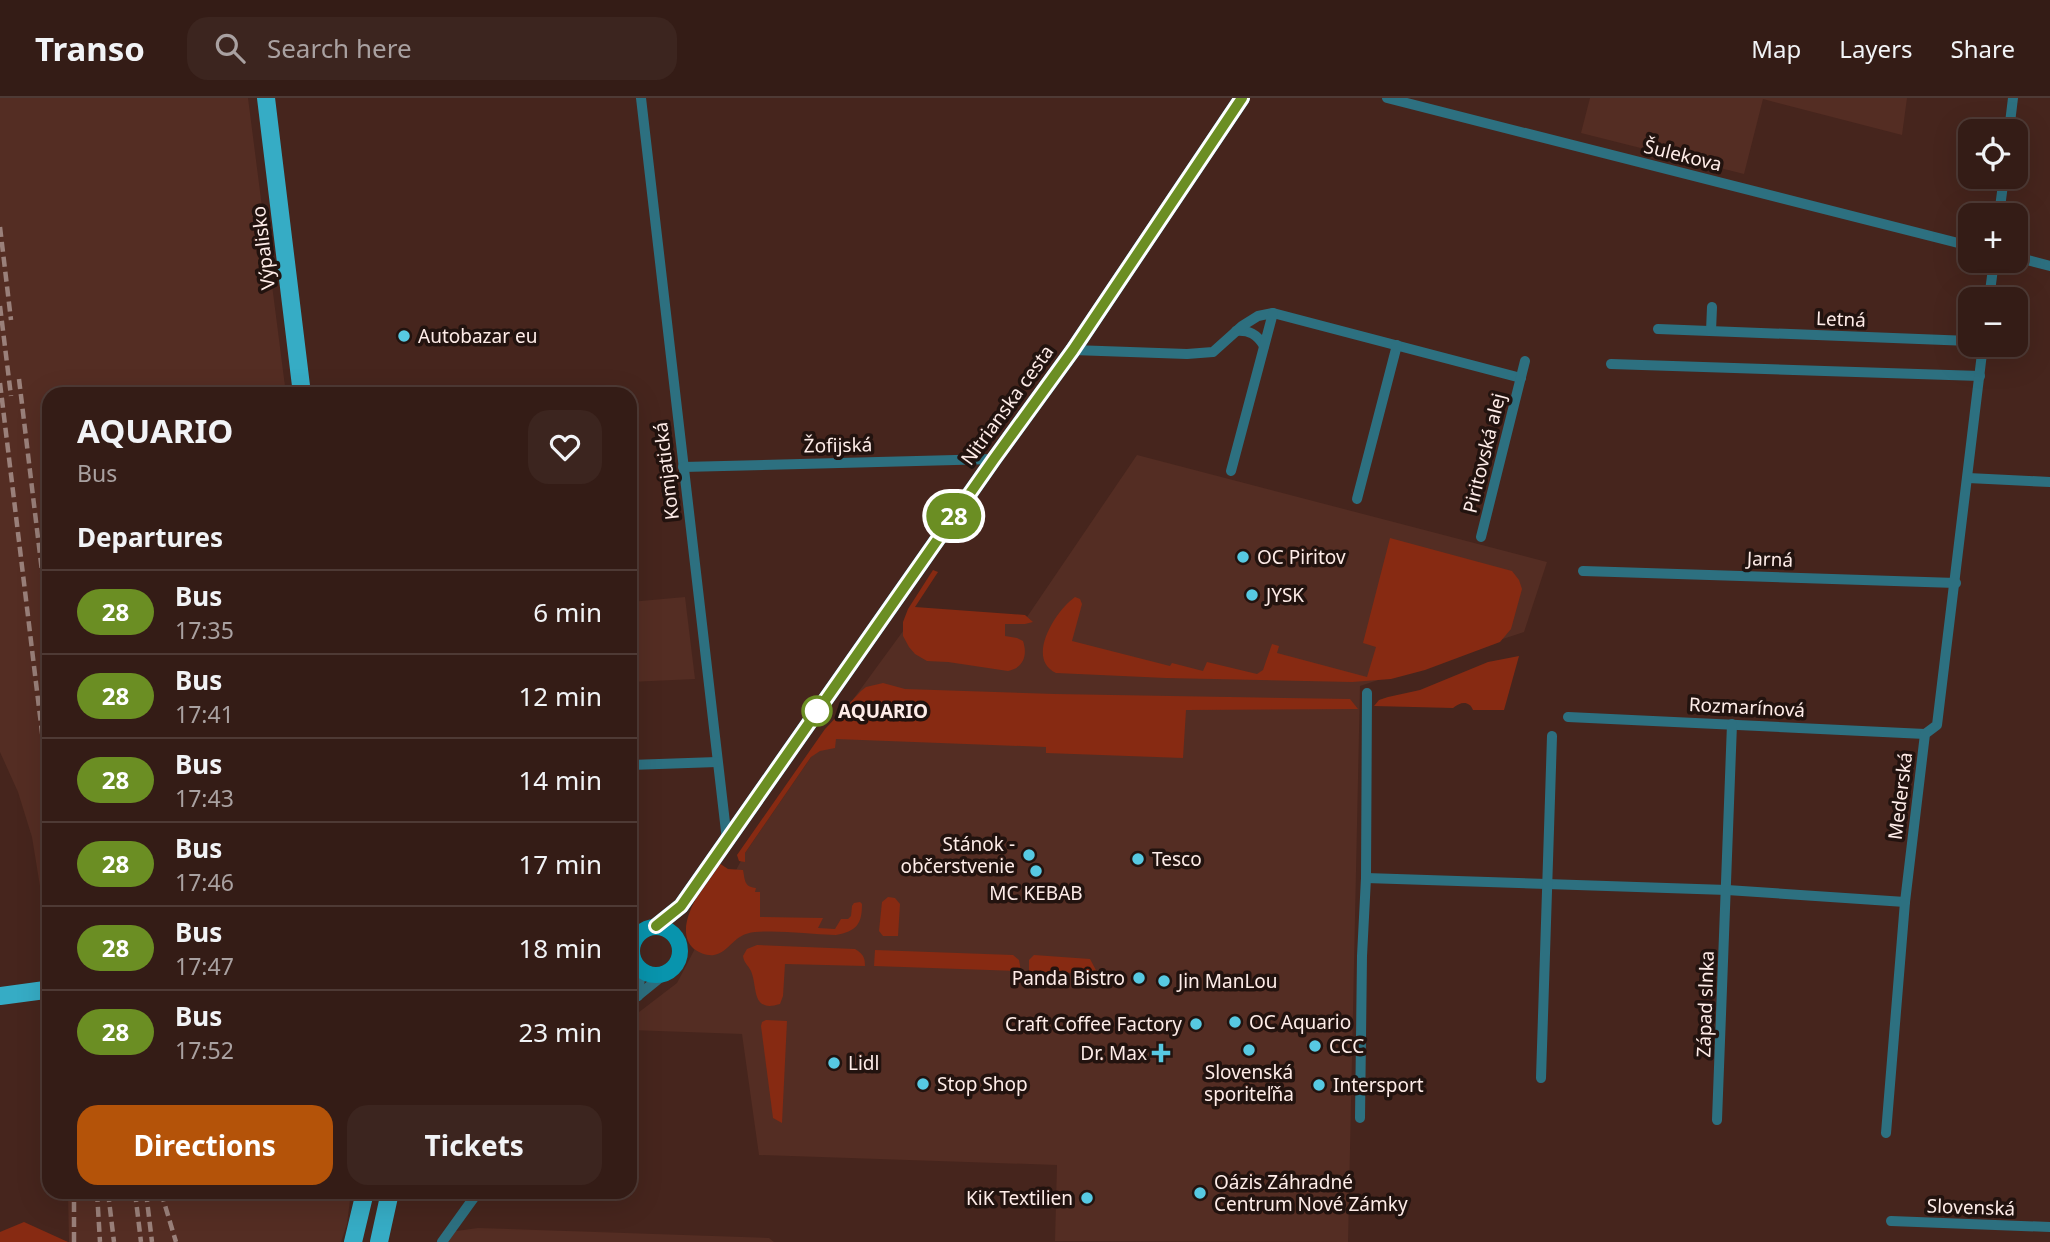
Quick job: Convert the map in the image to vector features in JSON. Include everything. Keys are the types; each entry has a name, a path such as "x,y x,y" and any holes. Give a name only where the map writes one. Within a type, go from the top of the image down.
{"main road":[{"name":"Výpalisko","path":"266,98 301,387"},
{"name":"Nitrianska cesta","path":"656,926 681,906 1073,350 1242,98"},
{"name":"Nitrianska cesta","path":"676,936 681,906"},
{"path":"637,933 656,926 665,928 676,936 679,944 679,958 675,966 667,972 652,975 637,963"},
{"path":"0,996 42,991"},
{"path":"353,1242 363,1199"},
{"path":"379,1242 388,1199"}],"street":[{"name":"Komjatická","path":"642,98 727,841"},
{"name":"Šulekova","path":"1387,98 1958,243"},
{"path":"2010,119 2013,98"},
{"path":"2028,260 2050,266"},
{"path":"1711,331 1712,307"},
{"path":"1073,350 1187,354 1213,352 1258,316 1273,313 1231,471"},
{"name":"Piritovská alej","path":"1273,313 1521,378"},
{"name":"Letná","path":"1658,329 1958,341"},
{"path":"1236,331 1251,332 1264,346"},
{"path":"1357,499 1397,345"},
{"name":"Mederská","path":"1886,1133 1905,902 1925,734 1937,725 1982,357"},
{"name":"Piritovská alej","path":"1481,537 1525,361"},
{"path":"1611,364 1980,376"},
{"name":"Žofijská","path":"683,467 994,459"},
{"path":"1968,478 2050,482"},
{"name":"Jarná","path":"1583,571 1956,583"},
{"path":"1360,1118 1367,693"},
{"name":"Rozmarínová","path":"1568,717 1925,734"},
{"name":"Západ slnka","path":"1717,1120 1732,724"},
{"path":"1541,1079 1552,736"},
{"path":"637,765 717,762"},
{"path":"1366,878 1727,890 1905,902"},
{"path":"637,997 667,972"},
{"path":"442,1242 473,1199"},
{"name":"Slovenská","path":"1891,1221 2050,1227"}],"shaded area":[{"path":"0,98 248,98 285,387 42,387 42,899 32,837 18,792 0,752"},
{"path":"1590,98 1907,98 1902,135 1763,99 1744,174 1581,133"},
{"path":"1137,455 1547,562 1524,632 1360,686 1348,1242 1055,1241 1057,1165 759,1155 742,1034 637,1030 637,1014 677,983 745,853 917,612 1027,617"},
{"path":"1390,538 1512,571 1522,589 1511,629 1500,642 1425,670 1391,679 1352,682 1056,673 1047,666 1043,657 1043,646 1052,623 1075,597 1080,599 1082,604 1072,641 1170,666 1172,663 1203,671 1207,662 1257,674 1263,670 1272,644 1279,646 1277,653 1367,677 1376,647 1363,643"},
{"path":"933,570 938,572 915,607 1025,615 1033,622 1005,624 1005,636 1023,641 1024,656 1021,664 1008,671 927,661 915,654 903,636 903,622 908,609"},
{"path":"685,597 695,679 637,682 637,601"},
{"path":"1519,656 1504,710 1473,710 1464,703 1453,708 1374,706 1379,700 1420,690 1488,662"},
{"path":"883,683 905,689 1350,699 1358,709 1186,710 1183,758 1046,753 1046,747 836,739 835,748 820,751 811,757 745,853 745,862 739,861 737,855 825,729 866,687"},
{"path":"719,863 728,869 743,870 747,885 756,888 755,892 760,892 760,917 823,918 818,928 835,929 841,919 851,916 854,903 860,902 862,911 859,922 853,929 836,935 775,931 748,933 719,953 701,953 694,949 688,940 688,918 699,893"},
{"path":"888,897 895,898 900,904 898,936 883,936 879,931 882,902"},
{"path":"757,945 855,949 863,956 865,966 785,964 780,1004 764,1005 757,997 751,971 743,956 747,949"},
{"path":"875,950 1013,955 1019,960 1021,971 874,966"},
{"path":"1034,955 1090,959 1098,974 1029,971 1029,960"},
{"path":"766,1020 787,1021 782,1123 773,1118 761,1026"},
{"path":"68,1199 350,1199 347,1224 341,1242 69,1242"},
{"path":"24,1222 68,1242 0,1242 0,1232"},
{"path":"478,1228 769,1238 774,1242 443,1242 449,1232"}],"railway":[{"path":"0,227 11,320"},
{"path":"0,306 11,396"},
{"path":"19,379 42,571"},
{"path":"0,383 42,733"},
{"path":"74,1199 74,1242"},
{"path":"97,1199 100,1242"},
{"path":"109,1199 114,1242"},
{"path":"136,1199 141,1242"},
{"path":"147,1199 152,1242"},
{"path":"163,1199 176,1242"}],"bus line":[{"name":"28","path":"656,926 681,906 1073,350 1242,98"}],"place":[{"name":"Autobazar eu","path":"404,336"},
{"name":"OC Piritov","path":"1243,557"},
{"name":"JYSK","path":"1252,595"},
{"name":"AQUARIO","path":"817,711"},
{"name":"Stánok - občerstvenie","path":"1029,855"},
{"name":"Tesco","path":"1138,859"},
{"name":"MC KEBAB","path":"1036,871"},
{"name":"Panda Bistro","path":"1139,978"},
{"name":"Jin ManLou","path":"1164,981"},
{"name":"OC Aquario","path":"1235,1022"},
{"name":"Craft Coffee Factory","path":"1196,1024"},
{"name":"CCC","path":"1315,1046"},
{"name":"Slovenská sporiteľňa","path":"1249,1050"},
{"name":"Dr. Max","path":"1161,1053"},
{"name":"Lidl","path":"834,1063"},
{"name":"Stop Shop","path":"923,1084"},
{"name":"Intersport","path":"1319,1085"},
{"name":"Oázis Záhradné Centrum Nové Zámky","path":"1200,1193"},
{"name":"KiK Textilien","path":"1087,1198"}]}
